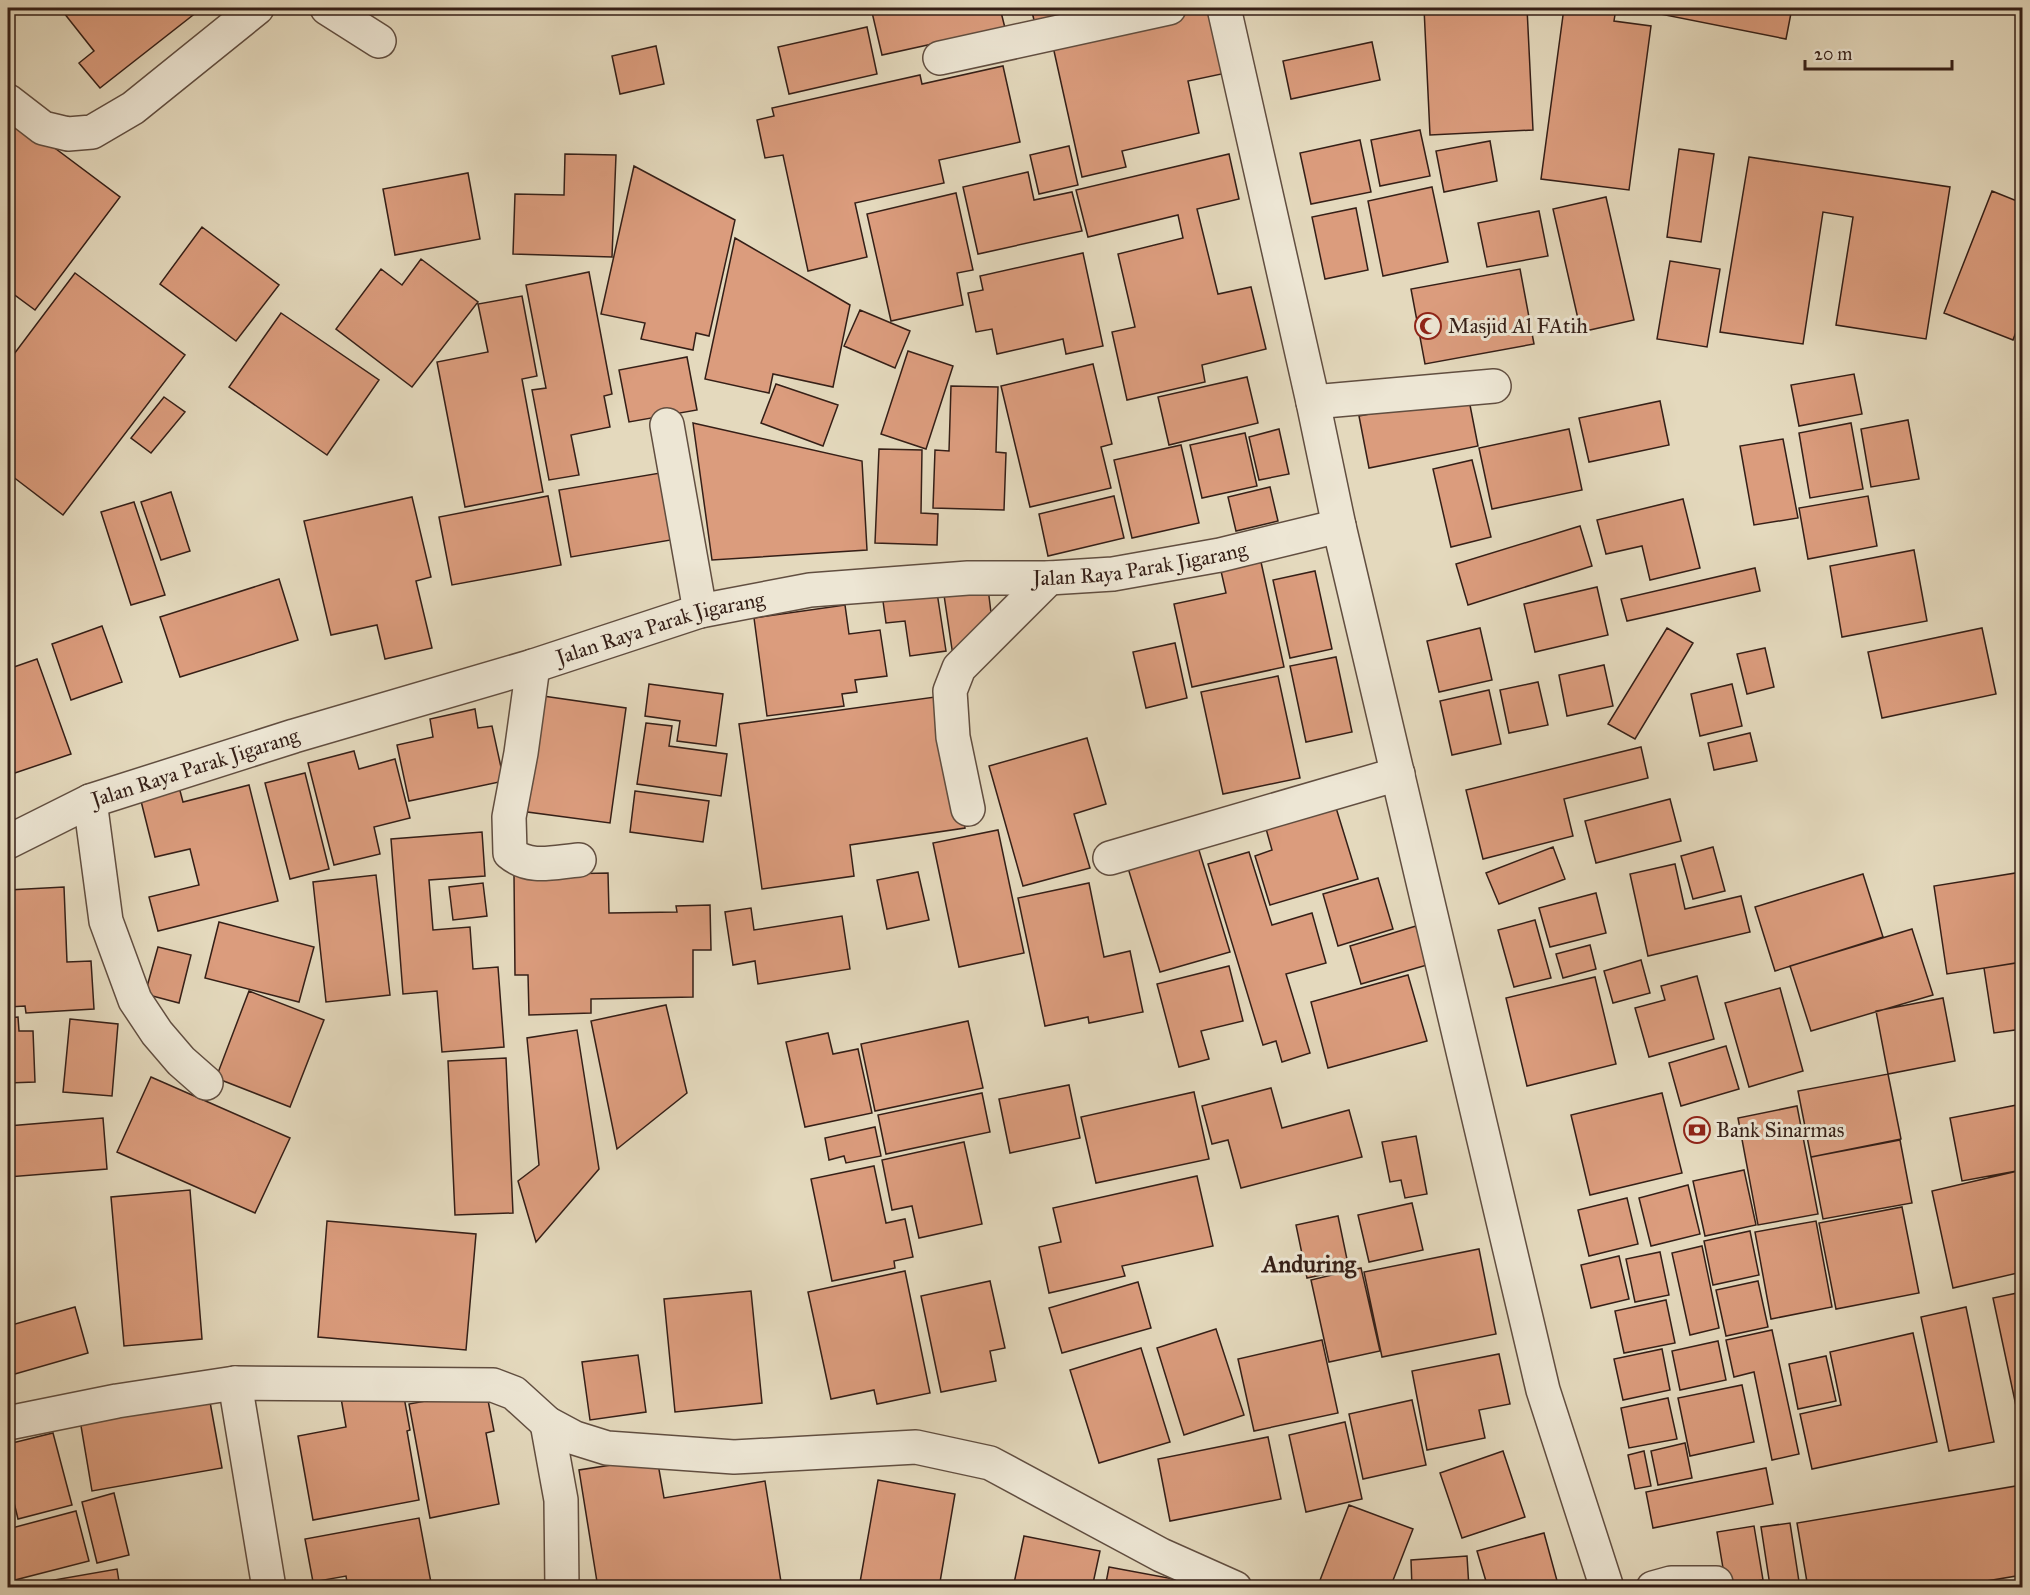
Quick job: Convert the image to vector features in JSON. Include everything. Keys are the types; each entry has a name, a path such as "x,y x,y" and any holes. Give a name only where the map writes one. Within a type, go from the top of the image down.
{"street":[{"path":"8,101 43,128 68,134 92,132 133,108 257,8"},
{"path":"327,8 379,41"},
{"path":"940,58 1169,8"},
{"path":"1224,8 1339,526 1543,1390 1607,1587"},
{"path":"1313,402 1494,386"},
{"path":"667,425 700,611"},
{"name":"Jalan Raya Parak Jigarang","path":"8,842 90,801 294,736 533,666 700,611 810,590 968,578 1049,578 1113,574 1220,555 1339,526"},
{"path":"968,809 953,737 950,691 959,668 1049,578"},
{"path":"533,666 521,753 509,817 510,853 519,861 532,865 579,860"},
{"path":"1110,858 1398,774"},
{"path":"90,801 106,921 135,1000 157,1033 181,1061 206,1083"},
{"path":"8,1423 117,1401 235,1383 493,1385 514,1393 547,1423 575,1438 607,1448 734,1457 916,1447 990,1463 1161,1555 1235,1587"},
{"path":"235,1383 269,1587"},
{"path":"547,1423 561,1500 562,1587"},
{"path":"1653,1587 1671,1583 1716,1583"}],"building":[{"path":"60,8 202,8 100,88 79,63 94,51"},
{"path":"871,8 1000,8 1005,28 882,55"},
{"path":"1031,8 1125,8 1036,28"},
{"path":"1206,8 1217,8 1231,72 1188,81 1199,133 1122,151 1126,167 1082,177 1052,42"},
{"path":"1424,8 1527,8 1533,130 1430,135"},
{"path":"1564,8 1616,8 1614,21 1651,26 1629,190 1541,179"},
{"path":"1656,8 1792,8 1786,39 1655,13"},
{"path":"867,27 877,74 789,94 778,47"},
{"path":"1372,42 1380,80 1291,99 1283,61"},
{"path":"656,46 664,84 620,94 612,56"},
{"path":"1003,66 1020,142 939,160 944,183 855,203 867,257 808,271 783,155 765,158 757,120 774,116 772,108 920,75 922,84"},
{"path":"8,113 120,197 35,310 8,290"},
{"path":"1420,130 1430,176 1380,186 1371,140"},
{"path":"1360,140 1371,192 1311,204 1300,153"},
{"path":"1490,141 1497,181 1444,192 1436,151"},
{"path":"1069,146 1078,185 1039,194 1030,155"},
{"path":"1679,149 1714,154 1701,242 1667,237"},
{"path":"565,154 616,155 612,257 513,254 515,194 564,195"},
{"path":"1229,154 1239,199 1197,209 1218,294 1251,287 1266,349 1202,365 1205,382 1127,400 1112,332 1135,327 1118,254 1183,238 1178,215 1088,237 1076,190"},
{"path":"1749,157 1950,187 1926,339 1836,325 1853,217 1823,212 1803,344 1720,332"},
{"path":"634,166 735,220 709,336 696,333 693,350 641,339 645,323 601,314"},
{"path":"1028,172 1034,200 1072,192 1082,231 978,254 963,187"},
{"path":"468,173 480,239 395,255 383,189"},
{"path":"1432,187 1448,262 1383,276 1368,201"},
{"path":"1992,191 2022,203 2022,316 2013,340 1944,313"},
{"path":"956,193 973,270 957,273 963,305 891,321 867,214"},
{"path":"1606,197 1634,320 1581,332 1553,209"},
{"path":"1356,208 1368,270 1325,279 1312,217"},
{"path":"1539,211 1548,256 1487,267 1478,223"},
{"path":"202,227 279,285 236,341 160,284"},
{"path":"735,238 850,305 833,387 773,374 769,393 705,379"},
{"path":"1083,253 1103,346 1066,354 1063,339 997,354 992,329 976,332 968,293 983,290 980,276"},
{"path":"421,259 478,302 412,387 336,329 381,269 402,285"},
{"path":"1670,261 1720,269 1707,347 1657,339"},
{"path":"1520,269 1534,344 1425,364 1411,289"},
{"path":"589,272 612,394 604,396 610,427 571,435 579,475 549,480 532,390 546,388 526,285"},
{"path":"75,273 185,355 63,515 8,473 8,362"},
{"path":"522,296 537,376 522,379 543,492 465,507 437,362 488,352 478,304"},
{"path":"860,310 910,331 895,368 844,346"},
{"path":"281,313 379,380 327,455 229,387"},
{"path":"908,351 953,366 926,449 881,434"},
{"path":"687,357 697,410 629,422 619,370"},
{"path":"1093,364 1112,444 1101,447 1111,488 1030,507 1001,386"},
{"path":"1854,374 1862,414 1799,426 1791,385"},
{"path":"1247,377 1258,423 1169,445 1158,397"},
{"path":"776,384 838,405 823,446 761,423"},
{"path":"951,386 998,387 996,452 1006,453 1004,510 933,508 935,450 949,451"},
{"path":"1468,395 1478,446 1369,468 1359,416"},
{"path":"164,397 185,412 151,453 131,438"},
{"path":"1660,401 1669,445 1589,462 1579,418"},
{"path":"1908,420 1919,479 1871,487 1861,429"},
{"path":"693,423 862,461 867,550 712,560"},
{"path":"1851,423 1863,489 1810,498 1799,433"},
{"path":"1279,429 1289,474 1259,480 1249,437"},
{"path":"1569,429 1582,490 1492,509 1479,448"},
{"path":"1245,433 1257,486 1202,498 1190,445"},
{"path":"1783,439 1798,518 1754,525 1740,446"},
{"path":"1181,445 1199,523 1132,538 1114,460"},
{"path":"879,449 922,450 921,513 938,514 937,545 875,543"},
{"path":"1472,460 1491,537 1451,547 1433,469"},
{"path":"660,473 671,540 571,557 559,490"},
{"path":"1270,487 1278,521 1236,531 1228,497"},
{"path":"171,492 190,551 161,560 141,502"},
{"path":"548,496 561,565 452,585 439,517"},
{"path":"1114,496 1124,538 1048,556 1039,514"},
{"path":"1868,496 1877,546 1808,559 1799,508"},
{"path":"412,497 431,577 416,581 432,648 385,659 377,625 331,635 304,521"},
{"path":"1683,499 1700,568 1650,580 1642,546 1606,554 1597,520"},
{"path":"134,502 165,595 131,605 101,512"},
{"path":"1580,526 1592,566 1468,605 1456,564"},
{"path":"1914,550 1927,621 1842,637 1830,566"},
{"path":"1261,562 1284,667 1192,687 1174,604 1226,593 1221,571"},
{"path":"1755,568 1760,591 1627,621 1621,599"},
{"path":"1315,571 1332,649 1290,658 1273,580"},
{"path":"279,579 298,640 180,677 160,617"},
{"path":"936,586 946,651 910,656 905,621 886,623 882,594"},
{"path":"1597,587 1608,635 1535,652 1524,604"},
{"path":"988,588 992,621 953,656 944,595"},
{"path":"845,605 849,634 880,630 887,676 855,680 857,692 842,694 844,706 767,716 754,618"},
{"path":"102,626 122,682 71,700 52,644"},
{"path":"1480,628 1492,680 1439,692 1427,641"},
{"path":"1667,628 1693,643 1635,739 1608,724"},
{"path":"1982,628 1996,694 1882,718 1868,652"},
{"path":"1175,643 1187,698 1146,708 1133,652"},
{"path":"1765,648 1774,687 1747,694 1737,654"},
{"path":"1336,657 1352,732 1306,742 1290,666"},
{"path":"37,659 71,754 9,775 8,669"},
{"path":"1604,665 1613,706 1567,716 1559,675"},
{"path":"1278,676 1300,778 1223,794 1201,692"},
{"path":"1538,682 1548,725 1509,733 1500,690"},
{"path":"649,684 723,694 716,746 677,741 680,721 645,716"},
{"path":"1732,684 1742,726 1700,736 1691,694"},
{"path":"1489,690 1501,744 1452,755 1440,701"},
{"path":"536,695 626,708 610,823 520,811"},
{"path":"935,697 956,763 965,828 850,845 854,876 762,889 739,724"},
{"path":"475,709 478,728 492,726 504,781 409,801 397,745 433,737 430,719"},
{"path":"646,723 672,726 669,746 727,754 721,796 637,784"},
{"path":"1750,733 1757,761 1714,770 1708,743"},
{"path":"1087,738 1106,804 1074,814 1090,868 1023,886 989,766"},
{"path":"1641,747 1648,778 1564,799 1573,836 1483,859 1466,790"},
{"path":"354,751 359,769 395,759 410,818 374,827 380,854 334,865 308,763"},
{"path":"305,773 329,869 290,879 265,783"},
{"path":"249,785 278,901 158,931 149,897 199,885 190,849 155,857 140,797 179,787 183,802"},
{"path":"635,791 709,801 703,842 630,832"},
{"path":"1333,798 1358,879 1270,905 1255,856 1272,850 1263,818"},
{"path":"1670,799 1681,841 1596,863 1585,821"},
{"path":"998,830 1024,953 959,967 933,843"},
{"path":"482,832 485,876 429,880 433,930 470,927 473,969 498,967 504,1047 442,1052 437,991 403,994 391,839"},
{"path":"1198,847 1230,952 1160,972 1128,868"},
{"path":"1553,847 1565,879 1499,904 1486,873"},
{"path":"1713,847 1725,891 1693,899 1681,856"},
{"path":"1249,852 1272,925 1312,913 1326,963 1286,974 1310,1053 1282,1062 1276,1041 1263,1045 1208,864"},
{"path":"1675,864 1685,909 1741,896 1750,932 1648,956 1630,874"},
{"path":"918,872 929,920 887,929 877,880"},
{"path":"2022,872 2022,962 1947,974 1934,886"},
{"path":"608,873 609,913 677,912 676,906 710,905 711,950 693,950 693,997 591,999 591,1013 529,1015 528,975 515,975 514,875"},
{"path":"1863,874 1883,937 1775,971 1755,907"},
{"path":"376,875 390,995 326,1002 313,882"},
{"path":"1378,878 1393,929 1338,946 1323,894"},
{"path":"483,883 487,916 453,920 449,887"},
{"path":"1089,883 1104,957 1130,951 1143,1012 1089,1023 1088,1017 1045,1026 1018,898"},
{"path":"64,887 67,962 91,961 94,1009 26,1013 25,1006 8,1007 8,890"},
{"path":"1596,893 1606,933 1550,947 1539,908"},
{"path":"751,908 754,930 842,916 850,969 758,984 755,961 733,965 725,912"},
{"path":"1535,920 1551,978 1514,987 1498,930"},
{"path":"219,922 314,947 299,1002 205,978"},
{"path":"1416,926 1427,965 1361,984 1350,946"},
{"path":"1912,929 1933,995 1811,1031 1790,966"},
{"path":"1590,945 1596,969 1563,978 1556,954"},
{"path":"158,947 191,955 179,1003 145,994"},
{"path":"1641,960 1650,993 1613,1003 1604,971"},
{"path":"2022,962 2022,1029 1994,1033 1984,968"},
{"path":"1229,966 1243,1021 1201,1031 1209,1059 1179,1067 1157,984"},
{"path":"1408,975 1427,1041 1328,1068 1311,1002"},
{"path":"1697,976 1714,1039 1649,1057 1635,1008 1665,1000 1661,986"},
{"path":"1595,977 1616,1064 1527,1086 1506,998"},
{"path":"1780,988 1803,1071 1749,1087 1725,1003"},
{"path":"249,991 324,1020 290,1107 216,1078"},
{"path":"1943,998 1955,1061 1888,1074 1876,1011"},
{"path":"666,1005 687,1093 617,1149 591,1021"},
{"path":"18,1017 19,1031 33,1031 35,1082 8,1083 8,1018"},
{"path":"70,1019 118,1024 112,1096 63,1092"},
{"path":"968,1021 983,1088 875,1111 861,1044"},
{"path":"577,1030 599,1169 536,1242 518,1181 539,1165 527,1038"},
{"path":"828,1033 833,1054 858,1049 872,1113 805,1127 786,1042"},
{"path":"1726,1046 1739,1089 1681,1106 1669,1063"},
{"path":"506,1058 513,1213 455,1215 448,1061"},
{"path":"1888,1074 1901,1139 1811,1157 1798,1091"},
{"path":"151,1077 290,1138 255,1213 117,1152"},
{"path":"1069,1085 1080,1138 1010,1153 999,1099"},
{"path":"1271,1088 1282,1128 1349,1110 1362,1157 1241,1188 1228,1140 1212,1144 1202,1106"},
{"path":"1194,1092 1209,1159 1096,1183 1081,1117"},
{"path":"982,1093 990,1132 886,1154 878,1115"},
{"path":"1662,1093 1682,1173 1590,1195 1571,1115"},
{"path":"2022,1104 2022,1170 1962,1181 1950,1118"},
{"path":"1797,1106 1818,1214 1758,1225 1738,1118"},
{"path":"103,1118 107,1169 8,1177 8,1126"},
{"path":"875,1127 881,1156 846,1163 844,1156 829,1160 825,1138"},
{"path":"1416,1136 1427,1194 1405,1198 1401,1180 1390,1182 1382,1142"},
{"path":"1900,1140 1912,1203 1823,1219 1811,1157"},
{"path":"964,1142 982,1224 919,1238 912,1206 892,1210 882,1160"},
{"path":"874,1166 886,1223 905,1219 913,1257 894,1261 895,1268 832,1281 811,1179"},
{"path":"1744,1170 1756,1225 1705,1236 1693,1181"},
{"path":"2022,1170 2022,1272 1953,1288 1932,1191"},
{"path":"1197,1176 1213,1246 1122,1266 1125,1276 1049,1293 1039,1247 1061,1242 1053,1208"},
{"path":"1688,1185 1700,1234 1651,1246 1639,1198"},
{"path":"190,1190 202,1339 124,1346 111,1197"},
{"path":"1627,1198 1638,1244 1589,1256 1578,1210"},
{"path":"1412,1203 1423,1250 1369,1262 1358,1215"},
{"path":"1902,1207 1919,1293 1836,1309 1819,1223"},
{"path":"1338,1216 1349,1269 1307,1278 1296,1225"},
{"path":"327,1221 476,1234 466,1350 318,1337"},
{"path":"1816,1221 1832,1307 1771,1319 1755,1232"},
{"path":"1750,1231 1759,1275 1713,1285 1704,1241"},
{"path":"1702,1246 1719,1328 1690,1335 1672,1253"},
{"path":"1479,1249 1496,1334 1382,1357 1364,1272"},
{"path":"1660,1252 1669,1295 1635,1302 1626,1259"},
{"path":"1619,1256 1629,1299 1591,1308 1581,1265"},
{"path":"1361,1268 1380,1351 1329,1362 1311,1280"},
{"path":"905,1271 930,1393 877,1404 874,1390 831,1399 808,1292"},
{"path":"990,1281 1005,1348 990,1351 996,1381 941,1392 921,1296"},
{"path":"1758,1281 1768,1327 1726,1336 1716,1290"},
{"path":"1138,1282 1151,1328 1062,1353 1049,1308"},
{"path":"751,1291 762,1403 675,1412 664,1299"},
{"path":"2022,1292 2022,1419 2019,1420 1993,1298"},
{"path":"1666,1300 1675,1343 1624,1353 1615,1311"},
{"path":"75,1307 88,1353 8,1376 8,1326"},
{"path":"1966,1307 1994,1442 1949,1451 1921,1317"},
{"path":"1216,1329 1244,1415 1184,1435 1157,1348"},
{"path":"1772,1330 1799,1454 1772,1460 1754,1372 1734,1377 1726,1340"},
{"path":"1913,1333 1937,1442 1812,1469 1800,1414 1841,1405 1830,1352"},
{"path":"1322,1340 1338,1413 1254,1431 1238,1359"},
{"path":"1718,1341 1726,1380 1680,1390 1672,1351"},
{"path":"1141,1348 1170,1442 1099,1463 1070,1370"},
{"path":"1662,1349 1670,1390 1623,1400 1614,1359"},
{"path":"1499,1354 1510,1404 1479,1410 1485,1438 1427,1450 1412,1371"},
{"path":"638,1355 646,1412 590,1420 582,1362"},
{"path":"1826,1356 1836,1401 1798,1409 1789,1364"},
{"path":"1742,1385 1754,1442 1690,1456 1678,1398"},
{"path":"402,1386 419,1500 313,1520 298,1436 346,1427 341,1398"},
{"path":"486,1390 494,1431 486,1433 499,1504 430,1518 409,1404"},
{"path":"208,1391 222,1468 92,1491 79,1414"},
{"path":"1668,1398 1677,1439 1629,1448 1621,1408"},
{"path":"1412,1400 1426,1465 1363,1479 1349,1414"},
{"path":"1345,1422 1362,1499 1306,1512 1289,1435"},
{"path":"53,1433 72,1505 18,1519 8,1478 8,1444"},
{"path":"1268,1437 1281,1499 1170,1521 1158,1459"},
{"path":"1685,1443 1692,1478 1658,1485 1651,1451"},
{"path":"1503,1451 1525,1517 1462,1538 1440,1473"},
{"path":"1644,1451 1651,1486 1635,1489 1628,1455"},
{"path":"657,1458 664,1498 765,1481 781,1582 744,1588 598,1588 579,1470"},
{"path":"1766,1468 1773,1504 1653,1528 1646,1492"},
{"path":"878,1480 955,1494 939,1588 859,1588"},
{"path":"2022,1485 2022,1575 1945,1588 1808,1588 1797,1523"},
{"path":"114,1493 129,1555 97,1563 82,1502"},
{"path":"1349,1505 1413,1529 1390,1588 1317,1588"},
{"path":"76,1511 89,1561 11,1581 8,1567 8,1529"},
{"path":"419,1518 432,1588 348,1588 346,1576 313,1582 305,1539"},
{"path":"1790,1523 1800,1588 1759,1588 1770,1586 1761,1527"},
{"path":"1754,1526 1763,1580 1726,1586 1717,1532"},
{"path":"1544,1533 1559,1588 1488,1588 1477,1551"},
{"path":"1024,1536 1100,1551 1092,1588 1013,1588"},
{"path":"1467,1556 1469,1588 1412,1588 1411,1560"},
{"path":"1109,1567 1190,1582 1189,1588 1105,1588"},
{"path":"117,1569 120,1588 14,1587"},
{"path":"2022,1581 2022,1588 1989,1588"}],"place":[{"name":"Masjid Al FAtih","path":"1428,326"},
{"name":"Bank Sinarmas","path":"1697,1130"}],"district":[{"name":"Anduring","path":"1309,1264"}]}
